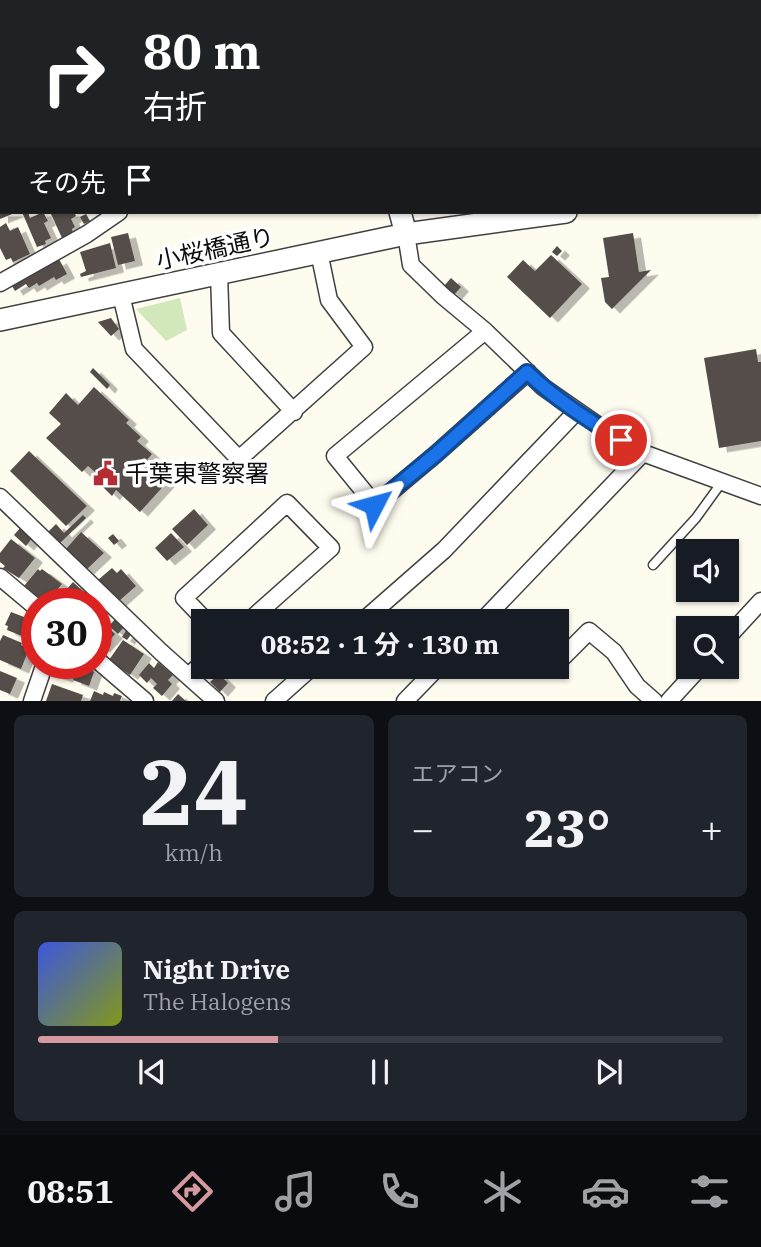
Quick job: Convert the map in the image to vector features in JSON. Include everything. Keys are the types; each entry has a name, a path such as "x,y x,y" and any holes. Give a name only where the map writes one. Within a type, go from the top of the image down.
{"street":[{"path":"0,283 117,214"},
{"path":"401,214 411,265 543,387 598,426 643,453 761,496"},
{"name":"小桜橋通り","path":"0,320 406,234 551,214"},
{"path":"121,295 134,349 239,459 364,347 328,300 319,252"},
{"path":"219,274 221,333 294,412"},
{"path":"485,331 335,456 374,505 436,454 527,372"},
{"path":"377,609 444,550 577,411"},
{"path":"494,609 643,453"},
{"path":"0,497 216,701"},
{"path":"195,609 184,598 287,503 331,548 262,609"},
{"path":"0,577 21,595"},
{"path":"739,625 761,601"},
{"path":"569,652 589,631 614,652 637,686 654,701"},
{"path":"112,673 145,701"},
{"path":"32,701 40,679"},
{"path":"274,701 299,679"},
{"path":"405,701 426,679"},
{"path":"669,701 689,679"}],"lane":[{"path":"653,565 696,517 722,482"}],"green space":[{"path":"180,298 187,330 166,341 136,309"}],"building":[{"path":"23,214 29,214 30,218 44,214 48,221 44,223 51,238 45,241 46,244 37,247"},
{"path":"51,214 75,214 71,219 75,227 72,229 73,233 62,238"},
{"path":"86,214 90,221 84,224 80,217"},
{"path":"6,223 10,231 18,227 30,254 13,262 11,258 6,260 0,248 0,227"},
{"path":"128,233 135,261 118,265 111,237"},
{"path":"633,233 639,272 651,270 612,309 605,302 601,278 609,277 603,238"},
{"path":"110,243 116,268 81,277 80,274 86,271 80,252"},
{"path":"557,246 562,251 557,256 552,252"},
{"path":"551,255 582,284 550,318 507,277 523,260 535,271"},
{"path":"59,259 67,274 56,280 54,277 39,286 37,283 29,288 26,284 15,291 12,286"},
{"path":"451,278 461,287 454,295 444,286"},
{"path":"111,318 119,329 111,336 98,322"},
{"path":"756,349 758,362 761,362 761,441 719,448 704,358"},
{"path":"93,368 110,385 107,389 90,372"},
{"path":"94,387 129,420 126,423 141,437 137,441 152,454 147,460 169,480 140,512 116,490 112,496 94,478 97,474 88,466 82,472 46,438 61,424 49,413 66,393 78,405"},
{"path":"29,451 87,506 66,526 10,471"},
{"path":"194,509 208,525 187,545 172,529"},
{"path":"83,515 86,518 59,544 48,532 56,524 64,533"},
{"path":"21,527 33,537 26,546 14,535"},
{"path":"81,532 104,553 86,570 65,550"},
{"path":"171,533 184,547 167,561 155,548"},
{"path":"113,534 119,541 114,545 108,538"},
{"path":"11,539 35,558 19,578 3,568 5,566 0,562 0,553"},
{"path":"112,568 117,573 121,569 136,586 118,602 112,595 112,588 105,588 98,580"},
{"path":"38,569 42,569 62,584 59,588 24,586"},
{"path":"73,582 80,588 68,588"},
{"path":"11,612 21,616 21,636 7,630 8,626 5,625"},
{"path":"116,618 125,626 118,634 112,629 112,623"},
{"path":"127,629 133,632 127,640 122,637"},
{"path":"3,635 21,643 21,669 0,660 0,641"},
{"path":"123,640 144,654 130,675 112,662 112,656"},
{"path":"158,662 173,675 168,680 172,684 162,696 153,688 157,684 151,678 147,683 139,675 149,663 154,668"},
{"path":"0,671 17,678 10,694 0,690"},
{"path":"73,679 92,679 89,686"},
{"path":"213,679 224,679 228,683 220,692 210,682"},
{"path":"52,684 83,695 81,701 46,701"},
{"path":"94,691 103,695 104,692 122,696 120,701 90,701"},
{"path":"178,694 186,701 172,701"}],"place":[{"name":"千葉東警察署","path":"105,473"}],"route":[{"path":"374,505 436,454 527,372 543,387 621,440"}]}
